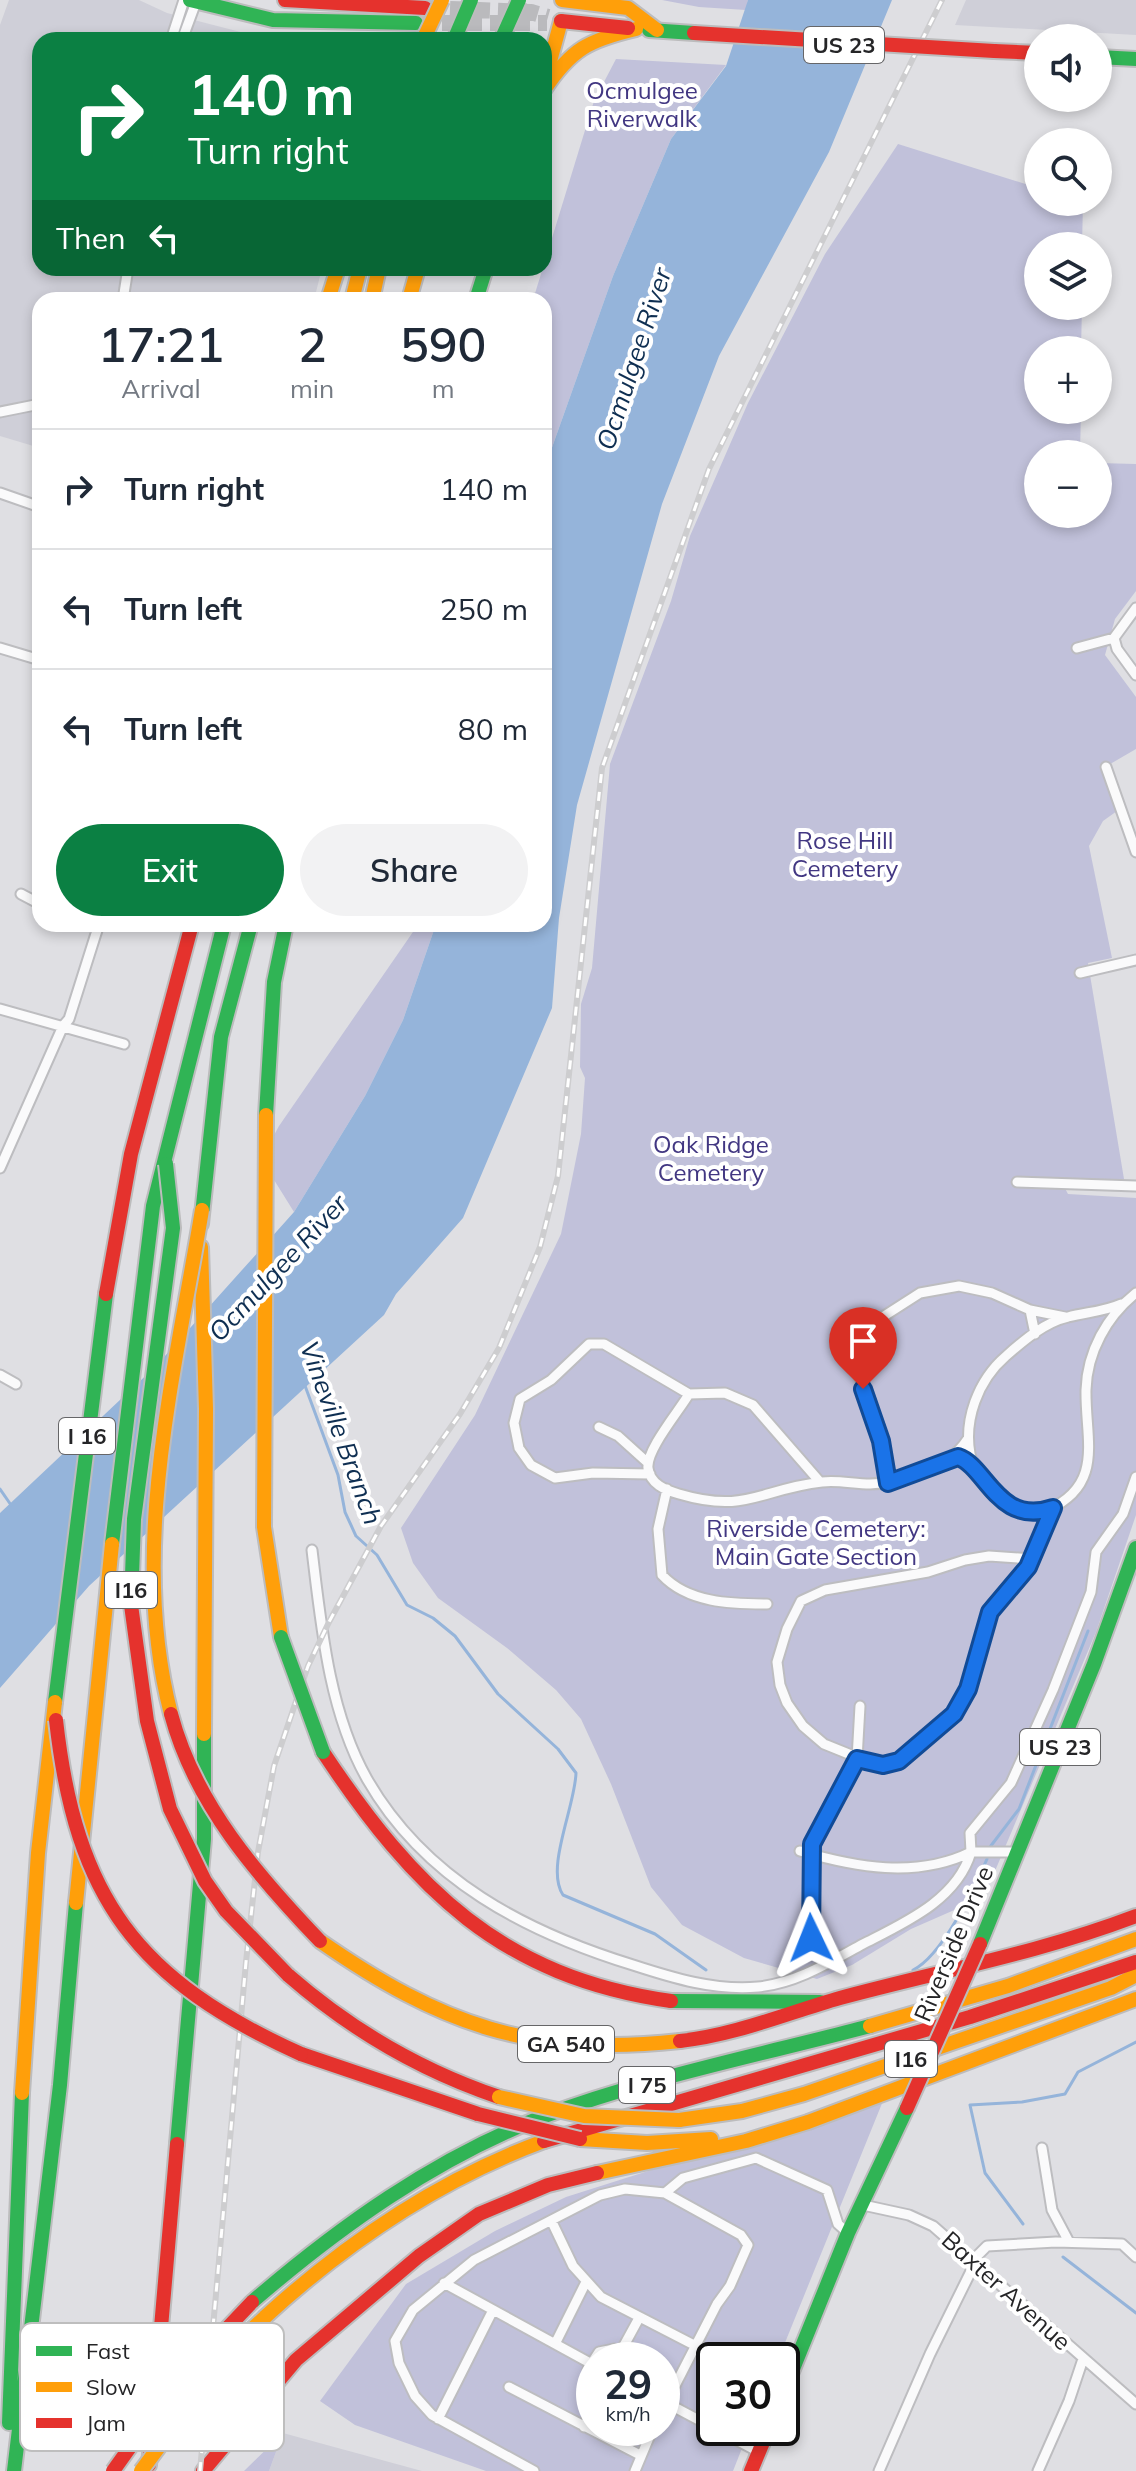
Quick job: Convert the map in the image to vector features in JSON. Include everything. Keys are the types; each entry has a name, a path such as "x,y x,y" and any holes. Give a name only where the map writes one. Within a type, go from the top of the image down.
{"main road":[{"path":"285,0 425,8"},
{"path":"427,32 442,0"},
{"path":"457,32 471,0"},
{"path":"505,32 519,0"},
{"path":"562,0 628,8 657,30"},
{"path":"190,1 227,12 298,24 416,23"},
{"path":"341,1 349,32"},
{"name":"US 23","path":"551,32 552,21 865,46 1024,52"},
{"path":"298,24 306,32"},
{"path":"552,76 578,46 636,29"},
{"path":"1112,58 1136,59"},
{"name":"I 16","path":"56,1720 82,1470 112,1251 131,1154 190,932"},
{"name":"I16","path":"222,932 166,1164 173,1228 134,1519 133,1631 147,1721 170,1809 205,1881 226,1911 288,1975 324,2006 384,2047 440,2075 499,2097 595,2117 714,2118 776,2103 874,2072 1111,1988 1136,1975"},
{"path":"162,2323 204,1839 207,1601 202,1210 221,1037 249,932"},
{"path":"284,932 274,982 266,1100 264,1527 281,1637 305,1712 323,1752 369,1823 425,1886 469,1924 532,1961 574,1978 668,2001 830,2002"},
{"path":"32,2323 60,2085 97,1690 136,1340 153,1206 166,1164"},
{"name":"GA 540","path":"202,1210 163,1460 156,1607 161,1661 179,1739 218,1820 261,1879 320,1941 375,1980 439,2011 503,2033 570,2044 647,2048 732,2032 830,2002 1089,1933 1136,1916"},
{"name":"Riverside Drive","path":"800,2352 848,2233 980,1944 1136,1548"},
{"path":"7,2471 22,2101 38,1853 56,1720"},
{"path":"56,1720 64,1791 79,1838 105,1896 150,1959 193,1999 245,2031 301,2054 478,2114 580,2139 647,2143 764,2134"},
{"name":"I 75","path":"232,2323 300,2260 377,2205 484,2143 538,2119 670,2078 959,2002 1044,1975 1136,1939"},
{"name":"I 75","path":"259,2323 314,2272 386,2219 453,2180 513,2152 674,2100 1027,1999 1136,1962"},
{"path":"284,2376 319,2340 419,2256 479,2214 548,2185 819,2119 1136,1999"},
{"path":"14,2471 20,2421"},
{"path":"751,2471 762,2446"},
{"name":"I 75","path":"113,2471 127,2451"},
{"path":"149,2471 151,2451"},
{"name":"I 75","path":"141,2471 156,2451"},
{"path":"203,2471 218,2451"}],"street":[{"path":"175,32 190,1"},
{"path":"184,32 190,1"},
{"path":"0,412 32,406"},
{"path":"0,493 32,504"},
{"path":"1077,648 1114,638 1136,608"},
{"path":"1114,638 1117,649 1136,675"},
{"path":"0,648 32,658"},
{"path":"1106,767 1136,852"},
{"path":"21,894 32,900"},
{"path":"0,1168 63,1026 69,1019 97,932"},
{"path":"1080,973 1136,960"},
{"path":"0,1009 124,1044"},
{"path":"1017,1182 1136,1186"},
{"path":"888,1483 881,1441 857,1370 859,1353 872,1328 899,1304 937,1288 978,1289 1030,1310 1065,1317 1092,1314 1121,1304 1136,1293"},
{"path":"1032,1559 989,1556 965,1560 928,1572 825,1590 801,1601 779,1651 780,1685 794,1713 812,1736 857,1759 883,1765 899,1761 954,1714 968,1689 990,1612 1032,1559 1053,1508 1079,1485 1090,1460 1086,1389 1090,1364 1102,1331 1121,1304"},
{"path":"1030,1310 1035,1334"},
{"path":"1092,1314 1102,1331"},
{"path":"1053,1508 1019,1508 989,1490 971,1464 967,1440 971,1411 987,1375 1035,1334 1065,1317"},
{"path":"650,1474 593,1473 555,1478 542,1474 524,1458 515,1437 514,1423 520,1399 551,1380 594,1343 617,1349 647,1372 689,1394 725,1393 753,1405 820,1482"},
{"path":"0,1375 16,1384"},
{"path":"648,1463 689,1394"},
{"path":"599,1427 618,1436 648,1463 650,1474 667,1489 706,1502 736,1504 820,1482 888,1483 952,1457 967,1440"},
{"path":"952,1457 971,1464"},
{"path":"312,1550 326,1658 359,1762 377,1794 402,1825 459,1883 502,1913 545,1934 617,1960 697,1983 734,1988 761,1987 824,1967 933,1905 958,1876 971,1852 970,1833 1011,1783 1053,1690 1091,1592 1096,1552 1123,1514 1136,1477"},
{"path":"667,1489 657,1545 662,1575 684,1592 703,1598 767,1604"},
{"path":"840,1957 819,1949 811,1938 812,1844 857,1759 860,1706"},
{"path":"800,1851 846,1864 901,1869 951,1860 971,1852 1017,1852"},
{"path":"1042,2148 1052,2210 1069,2242"},
{"path":"665,2193 676,2180 756,2158 827,2190 838,2224 848,2233"},
{"path":"534,2471 438,2419 415,2396 405,2378 395,2341 413,2310 444,2283 474,2260 612,2192 625,2189 665,2193 741,2235 748,2245 730,2286 698,2342"},
{"name":"Baxter Avenue","path":"863,2205 922,2220 1136,2404"},
{"path":"552,2222 573,2266 601,2297 696,2346 680,2375"},
{"path":"879,2471 952,2305 974,2262 987,2246 1069,2242 1122,2244 1136,2257"},
{"path":"555,2344 586,2282"},
{"path":"444,2283 576,2355"},
{"path":"438,2419 493,2310"},
{"path":"626,2342 639,2318"},
{"path":"1038,2471 1069,2401 1083,2359"},
{"path":"509,2387 576,2423"},
{"path":"680,2413 759,2452"},
{"path":"622,2446 640,2455"},
{"path":"633,2470 644,2446"}],"shaded area":[{"path":"9,0 139,0 167,13 240,32 32,32 32,276 320,276 316,292 32,292 32,446 0,436 0,25"},
{"path":"966,0 1136,0 1136,35 1112,34 1112,24 1024,24 1024,29 955,25"},
{"path":"284,2433 422,2471 269,2471 276,2451 284,2451"}],"green space":[{"name":"Ocmulgee Riverwalk","path":"662,0 748,0 746,10 699,7"},
{"name":"Ocmulgee Riverwalk","path":"616,59 726,65 671,139 613,276 552,448 552,292 535,292 540,276 552,276 552,238 594,101"},
{"path":"898,144 1024,184 1024,216 1083,216 1082,232 1024,232 1024,320 1082,320 1081,336 1024,336 1024,424 1081,424 1080,440 1024,440 1024,528 1112,528 1112,463 1136,464 1136,591 1115,619 1105,655 1136,697 1136,749 1105,767 1117,811 1103,821 1089,846 1112,958 1088,963 1124,1179 1060,1179 1068,1194 1136,1198 1136,1515 1096,1632 984,1897 911,1929 852,1965 817,1979 744,1958 682,1925 651,1887 611,1784 581,1719 556,1690 507,1648 438,1598 413,1563 401,1528 475,1415 561,1234 581,1134 585,1078 580,1067 581,1004 592,968 610,764 671,601 690,536 748,403 825,254"},
{"path":"413,932 433,932 403,1020 365,1096 294,1212 261,1159 279,1126"},
{"path":"885,2096 785,2342 696,2342 696,2446 743,2446 733,2471 486,2471 355,2425 320,2401 406,2284 495,2231 566,2197"},
{"path":"265,2451 276,2451 269,2471 244,2471"}],"water":[{"name":"Ocmulgee River","path":"748,0 892,0 829,152 719,356 662,504 577,805 559,918 552,1008 463,1218 396,1294 384,1315 89,1586 0,1688 0,1513 156,1366 294,1212 365,1096 403,1020 433,932 552,932 552,448 613,276 671,139 726,66"}],"waterway":[{"name":"Vineville Branch","path":"304,1383 338,1475 345,1512 356,1536 377,1555 407,1605 433,1618 455,1636 498,1694 558,1749 576,1773 557,1869 563,1895 655,1934 706,1970"},
{"path":"0,1489 11,1505"},
{"path":"990,1847 1019,1809 1088,1631"},
{"path":"913,1970 946,1937 987,1859"},
{"path":"1023,2224 985,2173 970,2105 1022,2102 1065,2094 1078,2072 1136,2042"},
{"name":"Vineville Branch","path":"1063,2257 1136,2313"}],"tunnel":[{"path":"426,8 531,12 548,17"},
{"path":"418,23 547,23"}],"railway":[{"path":"213,2323 246,1962 258,1852 274,1766 308,1666 329,1622 381,1526 460,1414 499,1348 540,1247 558,1176 602,768 709,469 942,0"},
{"path":"200,2471 202,2451"}],"traffic: fast":[{"path":"190,0 273,20 416,23"},
{"path":"457,32 471,0"},
{"path":"505,32 519,0"},
{"path":"649,30 694,33"},
{"path":"1112,58 1136,59"},
{"path":"478,292 484,276"},
{"path":"112,1544 153,1206 222,932"},
{"path":"201,1224 221,1037 249,932"},
{"path":"266,1115 274,982 284,932"},
{"path":"131,1605 134,1519 173,1228 166,1164"},
{"path":"55,1702 106,1294"},
{"path":"980,1944 1094,1664 1136,1548"},
{"path":"281,1637 323,1752"},
{"path":"177,2144 204,1839 204,1734"},
{"path":"32,2323 60,2085 76,1903"},
{"path":"671,2001 820,2002"},
{"path":"252,2302 319,2247 389,2197 502,2134 623,2090 870,2026"},
{"path":"9,2423 22,2093"},
{"path":"800,2352 848,2233 907,2108"},
{"path":"14,2471 20,2421"}],"traffic: slow":[{"path":"427,32 442,0"},
{"path":"562,0 628,8 657,30"},
{"path":"552,54 561,21"},
{"path":"552,79 582,48 606,37 636,29"},
{"path":"330,292 336,276"},
{"path":"354,292 358,276"},
{"path":"374,292 377,276"},
{"path":"411,292 416,276"},
{"path":"266,1115 264,1527 281,1637"},
{"path":"171,1714 159,1652 154,1589 155,1525 169,1398 202,1210"},
{"path":"201,1247 206,1409 204,1734"},
{"path":"76,1903 112,1544"},
{"path":"22,2093 38,1853 55,1702"},
{"path":"870,2026 1008,1986 1136,1939"},
{"path":"320,1941 406,1994 448,2014 490,2028 533,2039 578,2044 627,2045 680,2041"},
{"path":"679,2120 742,2111 804,2094 1111,1988 1136,1975"},
{"path":"597,2173 746,2141 808,2122 1136,1999"},
{"path":"499,2097 584,2116 679,2120"},
{"path":"580,2139 647,2143 711,2139"},
{"path":"265,2317 329,2263 396,2215 467,2174 544,2141"},
{"path":"259,2323 265,2317"},
{"path":"141,2471 156,2451"}],"traffic: jam":[{"path":"285,0 425,8"},
{"path":"561,21 628,28"},
{"path":"694,33 994,51"},
{"path":"994,51 1024,52"},
{"path":"106,1294 131,1154 190,932"},
{"path":"131,1605 147,1721 170,1809 205,1881 226,1911 288,1975"},
{"path":"171,1714 182,1747 212,1808 251,1864 320,1941"},
{"path":"56,1720 66,1783 80,1837 99,1885 124,1926 157,1963 196,1996 244,2026 301,2054"},
{"path":"323,1752 392,1845 428,1885 467,1919 510,1948 558,1971 611,1989 671,2001"},
{"path":"680,2041 741,2029 840,1998 1026,1951 1136,1916"},
{"path":"907,2108 980,1944"},
{"path":"544,2141 970,2017 1136,1962"},
{"path":"288,1975 361,2031 441,2074 499,2097"},
{"path":"301,2054 478,2114"},
{"path":"478,2114 580,2139"},
{"path":"161,2323 177,2144"},
{"path":"284,2374 296,2360 419,2256 479,2214 548,2185 597,2173"},
{"path":"232,2323 252,2302"},
{"path":"751,2471 761,2446"},
{"path":"113,2471 127,2451"},
{"path":"149,2465 150,2451"},
{"path":"203,2471 220,2451"}],"route":[{"path":"811,1938 812,1844 857,1759 883,1765 899,1761 954,1714 968,1689 990,1612 1028,1567 1040,1545 1053,1508 1043,1511 1019,1508 996,1497 971,1464 958,1457 888,1483 881,1441 863,1389"}],"park label":[{"name":"Rose Hill Cemetery","path":"845,855"},
{"name":"Oak Ridge Cemetery","path":"711,1159"},
{"name":"Riverside Cemetery: Main Gate Section","path":"816,1543"}]}
